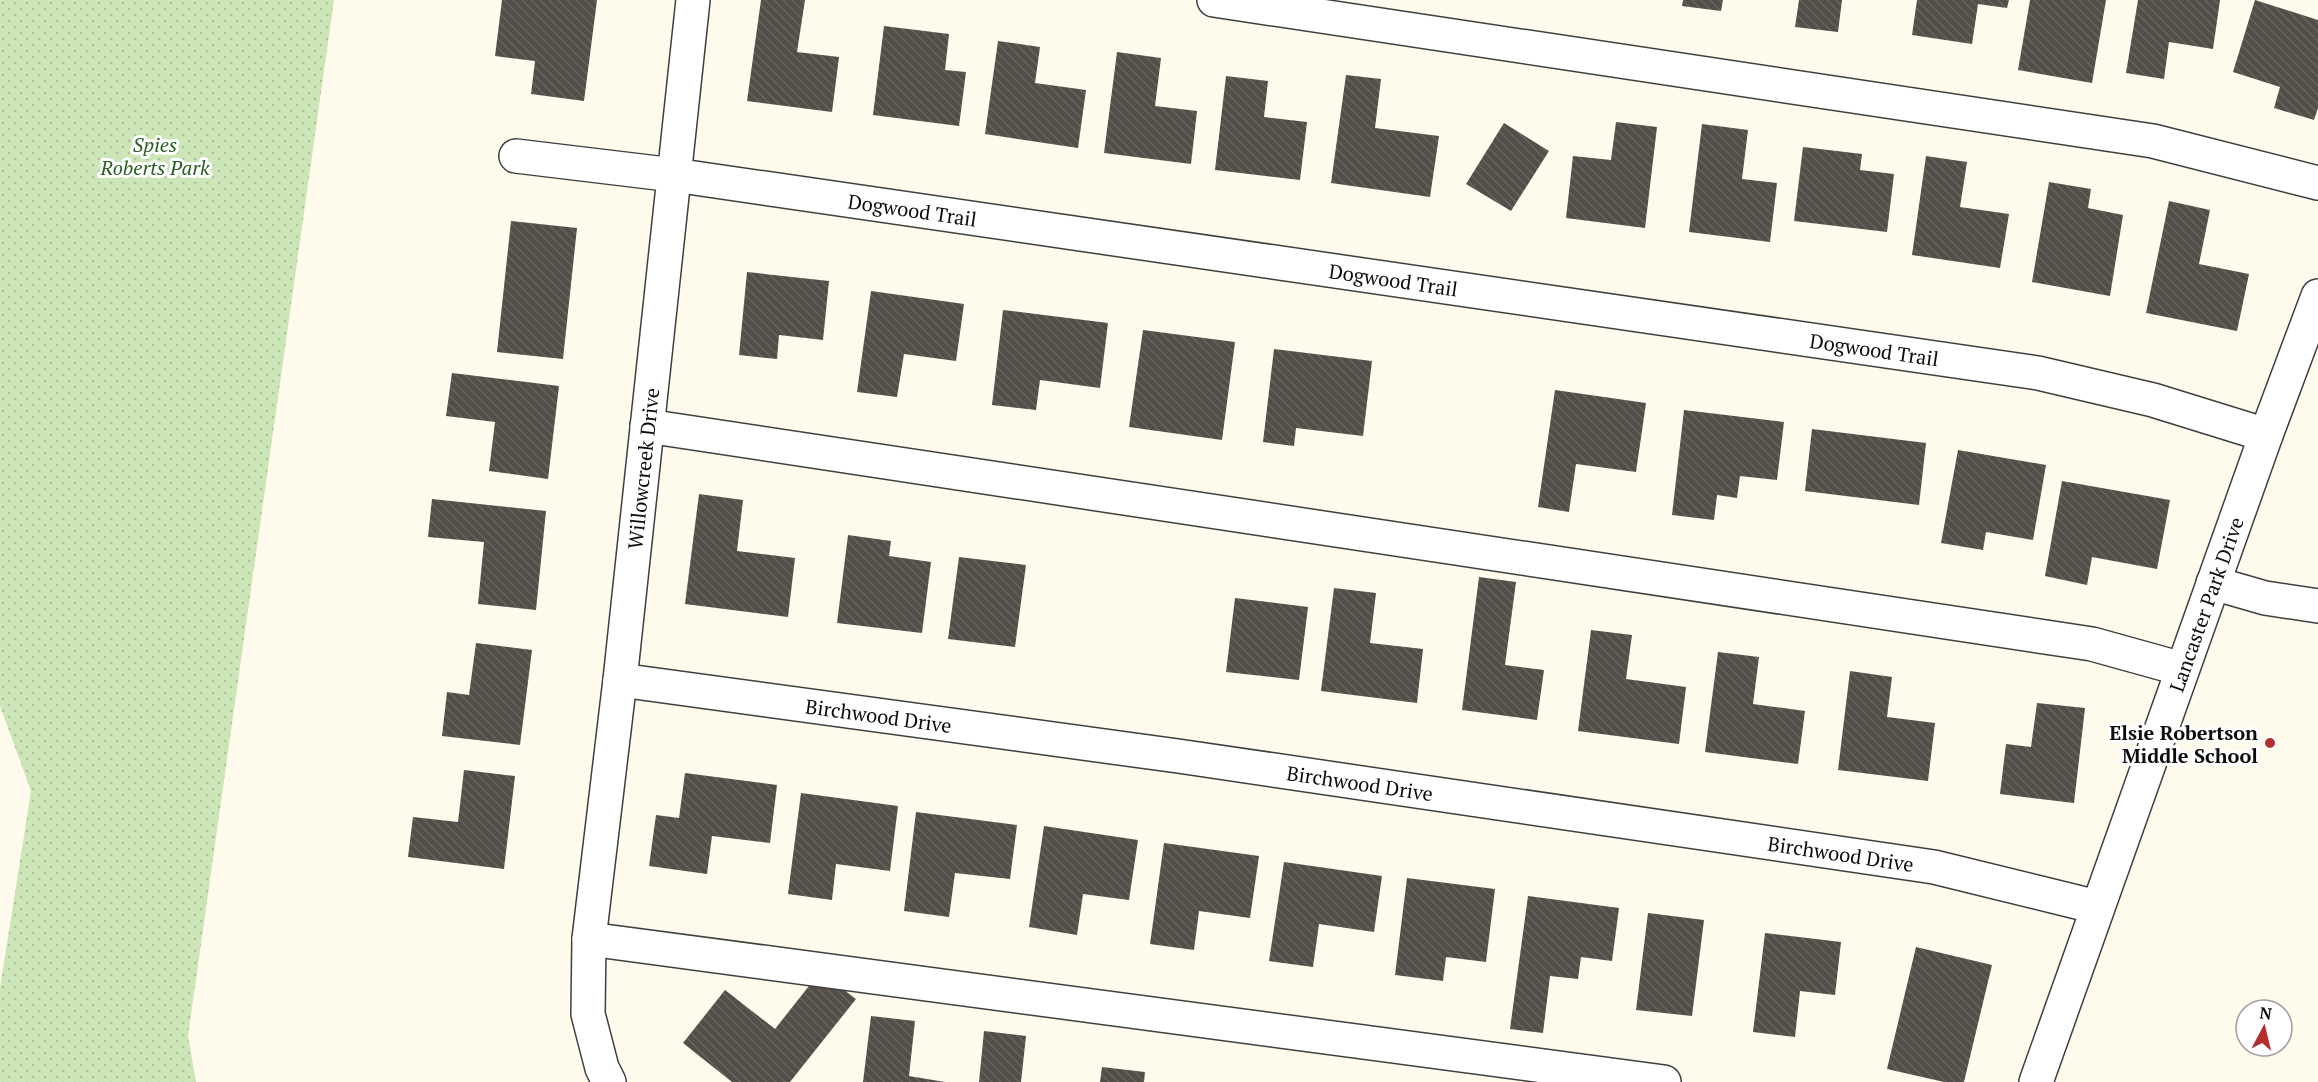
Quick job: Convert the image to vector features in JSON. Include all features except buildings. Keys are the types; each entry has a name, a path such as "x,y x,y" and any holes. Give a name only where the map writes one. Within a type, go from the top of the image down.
{"street":[{"name":"Willowcreek Drive","path":"609,1082 602,1068 588,1014 589,939 620,680 693,0"},
{"path":"1214,0 2153,141 2318,183"},
{"name":"Dogwood Trail","path":"516,156 674,175 2038,373 2153,400 2266,435"},
{"name":"Lancaster Park Drive","path":"2036,1082 2182,669 2318,296"},
{"path":"647,426 2092,644 2182,669"},
{"path":"2213,583 2265,598 2318,606"},
{"name":"Birchwood Drive","path":"620,680 1190,758 1934,867 2097,907"},
{"path":"589,939 1664,1082"}],"green space":[{"name":"Spies Roberts Park","path":"0,0 334,0 188,1036 196,1082 0,1082 0,988 31,791 0,706"}],"place":[{"name":"Elsie Robertson Middle School","path":"2270,743"}]}
